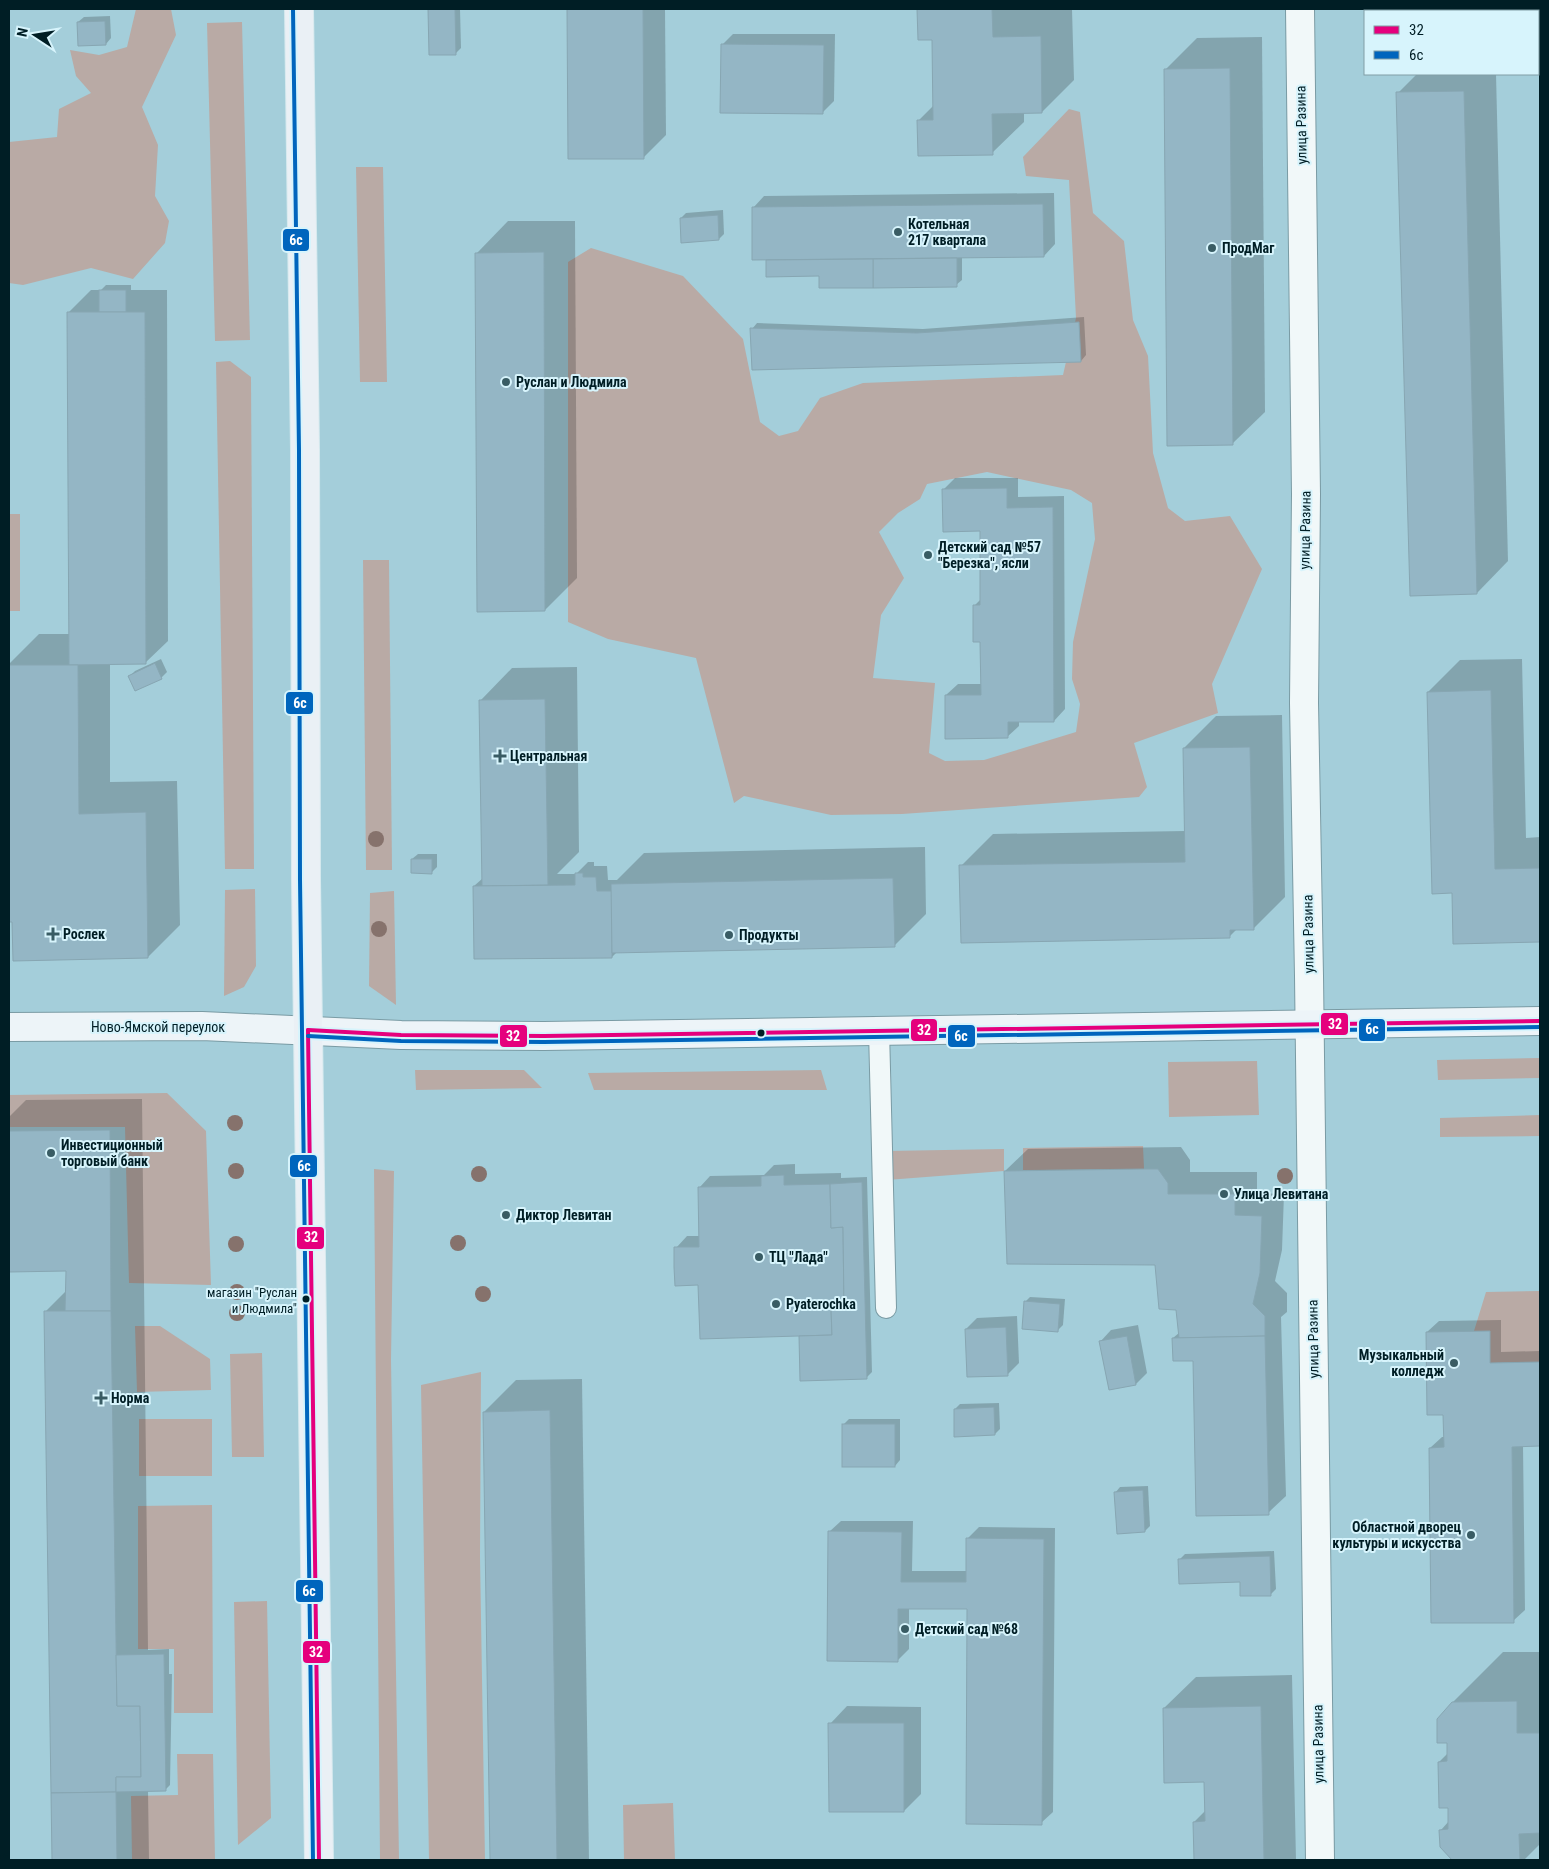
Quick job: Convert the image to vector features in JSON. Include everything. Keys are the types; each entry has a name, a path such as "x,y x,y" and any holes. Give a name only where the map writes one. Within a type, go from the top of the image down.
{"main road":[{"path":"299,9 305,450 308,1030 319,1860"}],"street":[{"name":"улица Разина","path":"1300,9 1306,494 1303,613 1320,1860"},
{"name":"Ново-Ямской переулок","path":"9,1026 202,1026 402,1035 506,1036 1308,1023 1540,1022"}],"lane":[{"path":"878,1030 886,1308"}],"shaded area":[{"path":"136,9 171,9 176,35 142,107 158,145 155,196 169,221 165,243 133,279 91,268 23,285 9,283 9,142 57,137 59,109 91,93 76,76 70,50 99,55 127,47"},
{"path":"242,22 250,340 215,341 207,23"},
{"path":"1069,109 1080,112 1093,213 1124,241 1133,320 1148,356 1153,453 1168,508 1185,521 1230,516 1262,569 1212,684 1218,713 1134,743 1147,787 1139,797 902,814 831,815 744,796 734,803 696,658 608,639 568,622 568,262 591,248 683,276 743,339 760,422 779,436 798,431 820,398 863,383 1063,375 1076,318 1069,180 1026,176 1023,157","holes":["987,472 1071,490 1092,503 1095,539 1073,642 1072,679 1080,704 1076,732 984,760 945,761 929,753 935,683 873,678 881,615 904,578 879,532 898,513 920,499 927,484"]},
{"path":"356,167 383,167 387,382 360,382"},
{"path":"230,361 251,377 254,869 225,869 216,362"},
{"path":"9,514 20,514 20,611 9,611"},
{"path":"363,560 389,560 392,870 366,870"},
{"path":"255,889 256,966 244,987 224,996 225,890"},
{"path":"394,891 396,1005 369,986 370,893"},
{"path":"1540,1058 1540,1078 1438,1080 1437,1060"},
{"path":"1257,1061 1259,1115 1169,1117 1168,1062"},
{"path":"415,1070 524,1070 542,1088 416,1090"},
{"path":"821,1070 827,1090 594,1090 588,1073"},
{"path":"167,1093 206,1131 211,1285 129,1283 125,1127 9,1127 9,1095"},
{"path":"1540,1115 1540,1136 1440,1137 1440,1118"},
{"path":"1143,1146 1144,1169 1023,1170 1023,1148"},
{"path":"1004,1149 1004,1171 887,1180 886,1151"},
{"path":"374,1169 394,1171 391,1360 399,1860 380,1860"},
{"path":"1540,1291 1540,1362 1490,1363 1490,1331 1474,1331 1486,1292"},
{"path":"135,1326 160,1326 210,1359 211,1390 137,1392"},
{"path":"262,1353 264,1457 232,1457 230,1354"},
{"path":"481,1372 480,1557 485,1860 429,1860 421,1385"},
{"path":"139,1419 212,1419 212,1476 139,1476"},
{"path":"212,1505 213,1713 174,1713 174,1649 138,1649 138,1506"},
{"path":"267,1601 271,1818 238,1845 234,1602"},
{"path":"177,1754 213,1754 215,1860 132,1860 131,1796 178,1795"},
{"path":"673,1803 675,1860 624,1860 623,1805"}],"building":[{"path":"428,9 455,9 456,55 429,55"},
{"path":"567,9 643,9 644,159 568,159"},
{"path":"917,9 992,9 993,37 1041,36 1042,113 992,114 993,155 918,156 917,120 933,120 932,40 918,40"},
{"path":"105,21 106,45 78,46 77,22"},
{"path":"721,44 824,45 823,114 720,113"},
{"path":"1230,68 1233,445 1167,446 1164,69"},
{"path":"1464,91 1477,594 1410,596 1396,92"},
{"name":"Котельная 217 квартала","path":"1043,204 1044,257 752,260 752,207"},
{"path":"718,215 719,240 681,243 680,218"},
{"path":"544,252 545,611 477,612 475,253"},
{"path":"957,258 957,287 873,288 873,259"},
{"path":"873,259 873,288 819,288 819,276 766,277 766,260"},
{"path":"99,290 126,290 126,312 99,312"},
{"path":"67,312 145,312 146,664 69,665"},
{"path":"1079,322 1081,362 752,370 750,328 917,333"},
{"name":"Детский сад №57 \"Березка\", ясли","path":"1007,488 1007,508 1053,507 1054,722 1008,722 1008,738 945,739 945,695 981,695 980,642 973,642 973,605 980,605 980,531 943,532 942,489"},
{"path":"155,663 162,679 135,691 128,676"},
{"path":"9,665 78,665 79,814 146,812 148,958 13,961 12,922 9,922"},
{"path":"1491,690 1495,869 1540,868 1540,942 1453,944 1452,893 1432,894 1427,692"},
{"path":"545,699 548,885 482,886 479,700"},
{"path":"1250,747 1254,930 1230,930 1230,938 961,943 959,865 1185,862 1183,748"},
{"path":"411,859 432,859 432,874 411,873"},
{"path":"575,873 583,873 583,877 596,877 597,891 612,891 612,958 474,959 473,886 575,885"},
{"path":"893,878 895,947 612,953 611,884"},
{"path":"110,1130 111,1311 65,1311 66,1271 9,1272 9,1131"},
{"path":"1158,1169 1168,1183 1168,1194 1235,1194 1235,1215 1262,1216 1260,1273 1253,1304 1265,1316 1265,1336 1179,1338 1176,1310 1159,1309 1155,1265 1007,1264 1004,1171"},
{"name":"ТЦ \"Лада\"","path":"784,1175 784,1185 830,1184 831,1228 843,1227 844,1308 831,1309 832,1335 700,1339 698,1285 675,1286 674,1267 674,1247 699,1247 698,1187 761,1186 761,1176"},
{"path":"862,1182 867,1379 800,1381 799,1336 832,1335 831,1309 844,1308 843,1227 831,1228 830,1184"},
{"path":"1024,1301 1060,1304 1058,1332 1022,1329"},
{"path":"44,1311 111,1311 117,1706 140,1706 141,1777 116,1777 116,1792 51,1793"},
{"path":"1006,1327 1008,1376 967,1377 965,1329"},
{"name":"Областной дворец культуры и искусства","path":"1490,1331 1490,1363 1540,1362 1540,1446 1512,1447 1514,1623 1431,1623 1429,1448 1444,1447 1443,1415 1427,1415 1426,1332"},
{"path":"1127,1336 1136,1385 1109,1390 1099,1341"},
{"path":"1265,1336 1269,1515 1196,1516 1193,1361 1173,1361 1172,1338"},
{"path":"994,1407 995,1435 954,1437 954,1409"},
{"path":"550,1410 557,1860 490,1860 483,1412"},
{"path":"842,1424 895,1424 895,1467 842,1467"},
{"path":"1143,1490 1145,1532 1117,1534 1114,1492"},
{"path":"828,1531 902,1532 901,1582 966,1582 966,1538 1044,1539 1042,1825 966,1824 967,1609 898,1609 898,1662 827,1661"},
{"path":"1270,1556 1271,1596 1240,1596 1240,1582 1179,1584 1178,1559"},
{"path":"164,1654 166,1791 116,1792 116,1777 141,1777 140,1706 117,1706 116,1655"},
{"path":"1517,1701 1517,1733 1540,1733 1540,1833 1519,1834 1520,1860 1452,1860 1440,1847 1439,1830 1448,1829 1448,1808 1439,1808 1438,1762 1447,1761 1447,1743 1437,1743 1437,1719 1452,1702"},
{"path":"1261,1706 1264,1860 1194,1860 1193,1822 1205,1821 1204,1782 1164,1783 1163,1708"},
{"path":"828,1723 904,1723 904,1812 829,1812"},
{"path":"116,1792 117,1860 52,1860 51,1793"}],"transit line":[{"name":"6c","path":"293,9 299,450 300,880 313,1860"},
{"name":"32","path":"308,1030 401,1035 544,1036 1540,1021"},
{"name":"6c","path":"308,1036 401,1041 544,1042 1540,1027"},
{"name":"32","path":"308,1030 319,1860"}],"place":[{"name":"Котельная 217 квартала","path":"898,232"},
{"name":"ПродМаг","path":"1212,248"},
{"name":"Руслан и Людмила","path":"506,382"},
{"name":"Детский сад №57 \"Березка\", ясли","path":"928,555"},
{"name":"Центральная","path":"500,756"},
{"name":"Рослек","path":"53,934"},
{"name":"Продукты","path":"729,935"},
{"name":"Инвестиционный торговый банк","path":"51,1153"},
{"name":"Улица Левитана","path":"1224,1194"},
{"name":"Диктор Левитан","path":"506,1215"},
{"name":"ТЦ \"Лада\"","path":"759,1257"},
{"name":"магазин \"Руслан и Людмила\"","path":"306,1299"},
{"name":"Pyaterochka","path":"776,1304"},
{"name":"Музыкальный колледж","path":"1454,1363"},
{"name":"Норма","path":"101,1398"},
{"name":"Областной дворец культуры и искусства","path":"1471,1535"},
{"name":"Детский сад №68","path":"905,1629"}]}
